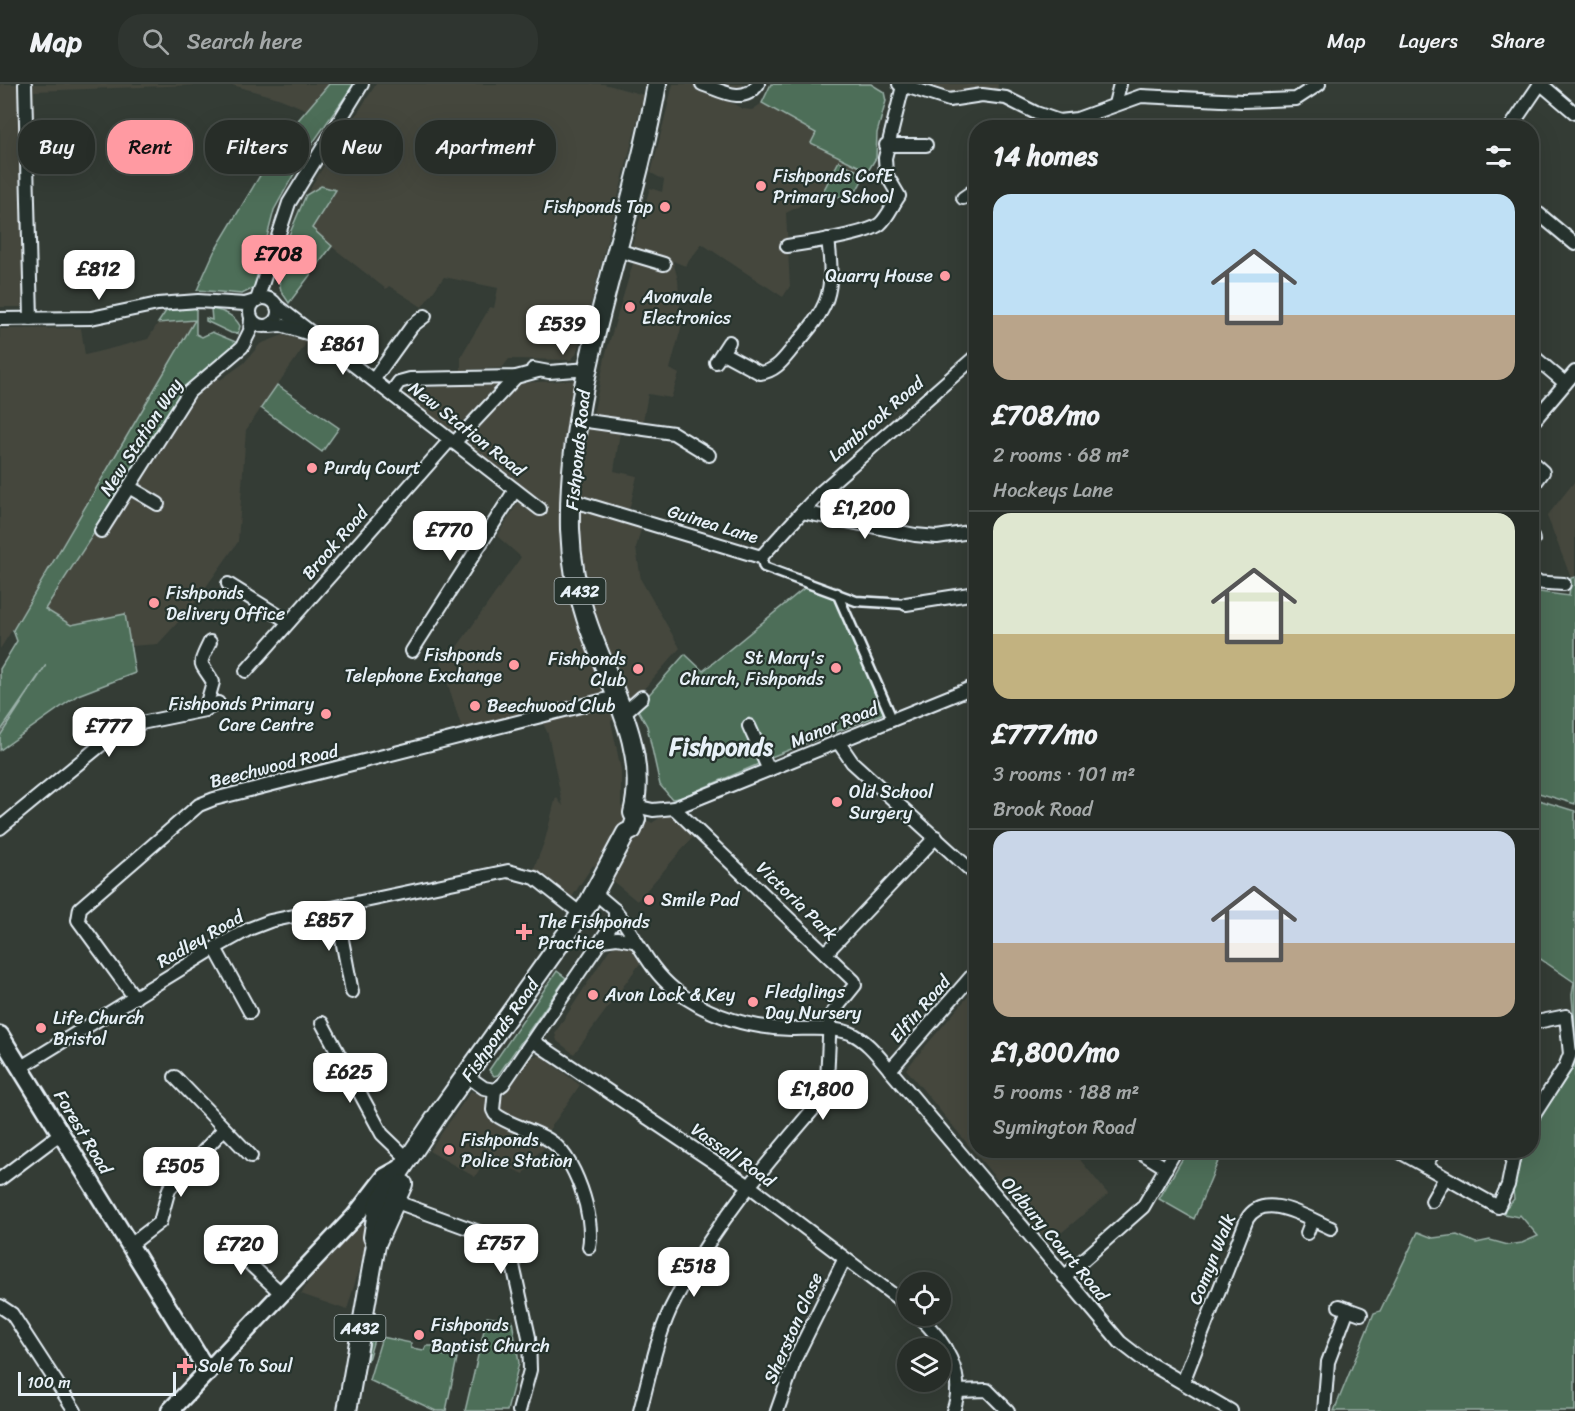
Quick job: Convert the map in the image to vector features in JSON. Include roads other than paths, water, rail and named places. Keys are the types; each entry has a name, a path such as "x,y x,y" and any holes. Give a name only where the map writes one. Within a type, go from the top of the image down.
{"main road":[{"name":"Fishponds Road","path":"386,1202 406,1177 405,1163 595,893 626,833 632,831 635,821 638,773 620,706 585,616 572,552 571,500 580,420 589,369 616,250 648,131 657,84"},
{"name":"Forest Road","path":"0,1035 208,1372"},
{"path":"170,1411 356,1216 385,1177 405,1163"},
{"path":"356,1216 386,1202"},
{"name":"A432","path":"347,1411 376,1244 373,1237 386,1202"}],"street":[{"path":"25,84 31,319"},
{"path":"251,318 250,309 256,301 292,197 363,84"},
{"path":"702,84 742,96 758,84"},
{"path":"1114,104 1120,84"},
{"path":"1073,120 1141,96 1242,101 1296,99 1318,84"},
{"path":"1515,120 1540,84 1575,112"},
{"path":"787,246 828,239 879,224 899,196 885,169 886,146 901,85 952,100 982,94 997,95 1050,120"},
{"path":"886,146 926,145"},
{"path":"963,198 969,194"},
{"path":"1539,214 1575,243"},
{"path":"723,352 760,373 777,367 819,319 828,298 833,274 828,239"},
{"path":"616,250 664,264"},
{"path":"222,301 251,318 258,325 269,326 278,317 274,303 270,261"},
{"path":"0,319 91,318 158,304 198,301 274,303"},
{"name":"New Station Road","path":"274,303 540,509"},
{"path":"374,379 412,326 425,316"},
{"name":"New Station Way","path":"101,531 189,392 242,347 250,330 251,318"},
{"name":"New Station Road","path":"269,326 281,325 314,335"},
{"name":"New Station Way","path":"218,368 238,356 269,326"},
{"path":"1539,361 1565,383"},
{"name":"Lambrook Road","path":"761,557 821,492 969,362"},
{"path":"391,393 399,382 410,379 516,377 535,370 589,369"},
{"path":"1539,415 1575,372"},
{"name":"Brook Road","path":"246,671 452,442 516,377"},
{"path":"580,420 673,433 709,455"},
{"path":"129,487 158,504"},
{"path":"412,651 514,490"},
{"name":"Guinea Lane","path":"571,500 761,557 764,567 856,601 906,604"},
{"path":"802,512 915,535 937,537 969,532"},
{"path":"1539,582 1564,584"},
{"path":"228,584 289,622"},
{"path":"837,593 893,721"},
{"path":"906,604 969,594"},
{"path":"204,710 213,682 201,667 201,662 210,642"},
{"name":"Manor Road","path":"634,810 674,808 969,689"},
{"path":"620,706 642,697"},
{"path":"0,828 113,735 141,723 204,710 218,703"},
{"name":"Beechwood Road","path":"135,998 78,920 80,908 200,805 214,799 620,706"},
{"path":"749,726 769,770"},
{"path":"839,743 852,762 969,868"},
{"name":"Victoria Park","path":"674,808 854,981 855,985 833,1011 829,1029"},
{"path":"826,953 936,837"},
{"name":"Radley Road","path":"21,1067 215,948 249,929 270,921 508,871 535,878 581,914"},
{"name":"Oldbury Court Road","path":"595,893 615,910 653,969 675,990 718,1015 766,1028 829,1029 856,1036 890,1070 1126,1347 1231,1411"},
{"path":"336,908 352,992"},
{"path":"467,1076 484,1088 495,1090 503,1084 615,920 615,910"},
{"path":"602,940 617,938 633,941"},
{"path":"215,948 249,1012"},
{"name":"Elfin Road","path":"890,1070 969,979"},
{"path":"1539,1022 1566,1016 1570,1054 1565,1068 1539,1107"},
{"path":"322,1023 382,1134 405,1163"},
{"path":"640,1411 669,1312 692,1268 748,1185 822,1099 827,1082 829,1029"},
{"name":"Vassall Road","path":"533,1041 748,1185 897,1298"},
{"path":"175,1077 223,1130 251,1156"},
{"path":"495,1090 495,1114 548,1139 562,1149 569,1160 590,1217 592,1234 590,1248"},
{"path":"129,1246 160,1222 169,1189 223,1130"},
{"path":"0,1179 61,1133"},
{"path":"1150,1158 1166,1168"},
{"path":"1064,1277 1143,1207 1172,1158"},
{"path":"1410,1158 1498,1207 1508,1185 1513,1158"},
{"path":"1425,1166 1430,1158"},
{"path":"1432,1201 1445,1178"},
{"path":"386,1202 495,1238 508,1247 529,1337 530,1370 519,1411"},
{"name":"Comyn Walk","path":"1183,1382 1250,1213 1258,1206 1266,1205 1331,1228"},
{"path":"1307,1233 1312,1220"},
{"path":"220,1236 282,1294"},
{"name":"Sherston Close","path":"777,1411 796,1357 844,1260"},
{"path":"0,1306 12,1314 75,1411"},
{"path":"1324,1411 1327,1365 1343,1307 1361,1314"},
{"path":"928,1326 944,1343 954,1365 957,1391 953,1411"},
{"path":"957,1391 987,1390 1008,1411"}],"place":[{"name":"Fishponds CofE Primary School","path":"761,186"},
{"name":"Fishponds Tap","path":"665,207"},
{"name":"Quarry House","path":"945,276"},
{"name":"Avonvale Electronics","path":"630,307"},
{"name":"Purdy Court","path":"312,468"},
{"name":"Fishponds Delivery Office","path":"154,603"},
{"name":"Fishponds Telephone Exchange","path":"514,665"},
{"name":"St Mary's Church, Fishponds","path":"836,668"},
{"name":"Fishponds Club","path":"638,669"},
{"name":"Beechwood Club","path":"475,706"},
{"name":"Fishponds Primary Care Centre","path":"326,714"},
{"name":"Old School Surgery","path":"837,802"},
{"name":"Smile Pad","path":"649,900"},
{"name":"The Fishponds Practice","path":"524,932"},
{"name":"Avon Lock & Key","path":"593,995"},
{"name":"Fledglings Day Nursery","path":"753,1002"},
{"name":"Life Church Bristol","path":"41,1028"},
{"name":"Fishponds Police Station","path":"449,1150"},
{"name":"Fishponds Baptist Church","path":"419,1335"},
{"name":"Sole To Soul","path":"185,1366"}],"district":[{"name":"Fishponds","path":"721,747"}]}
